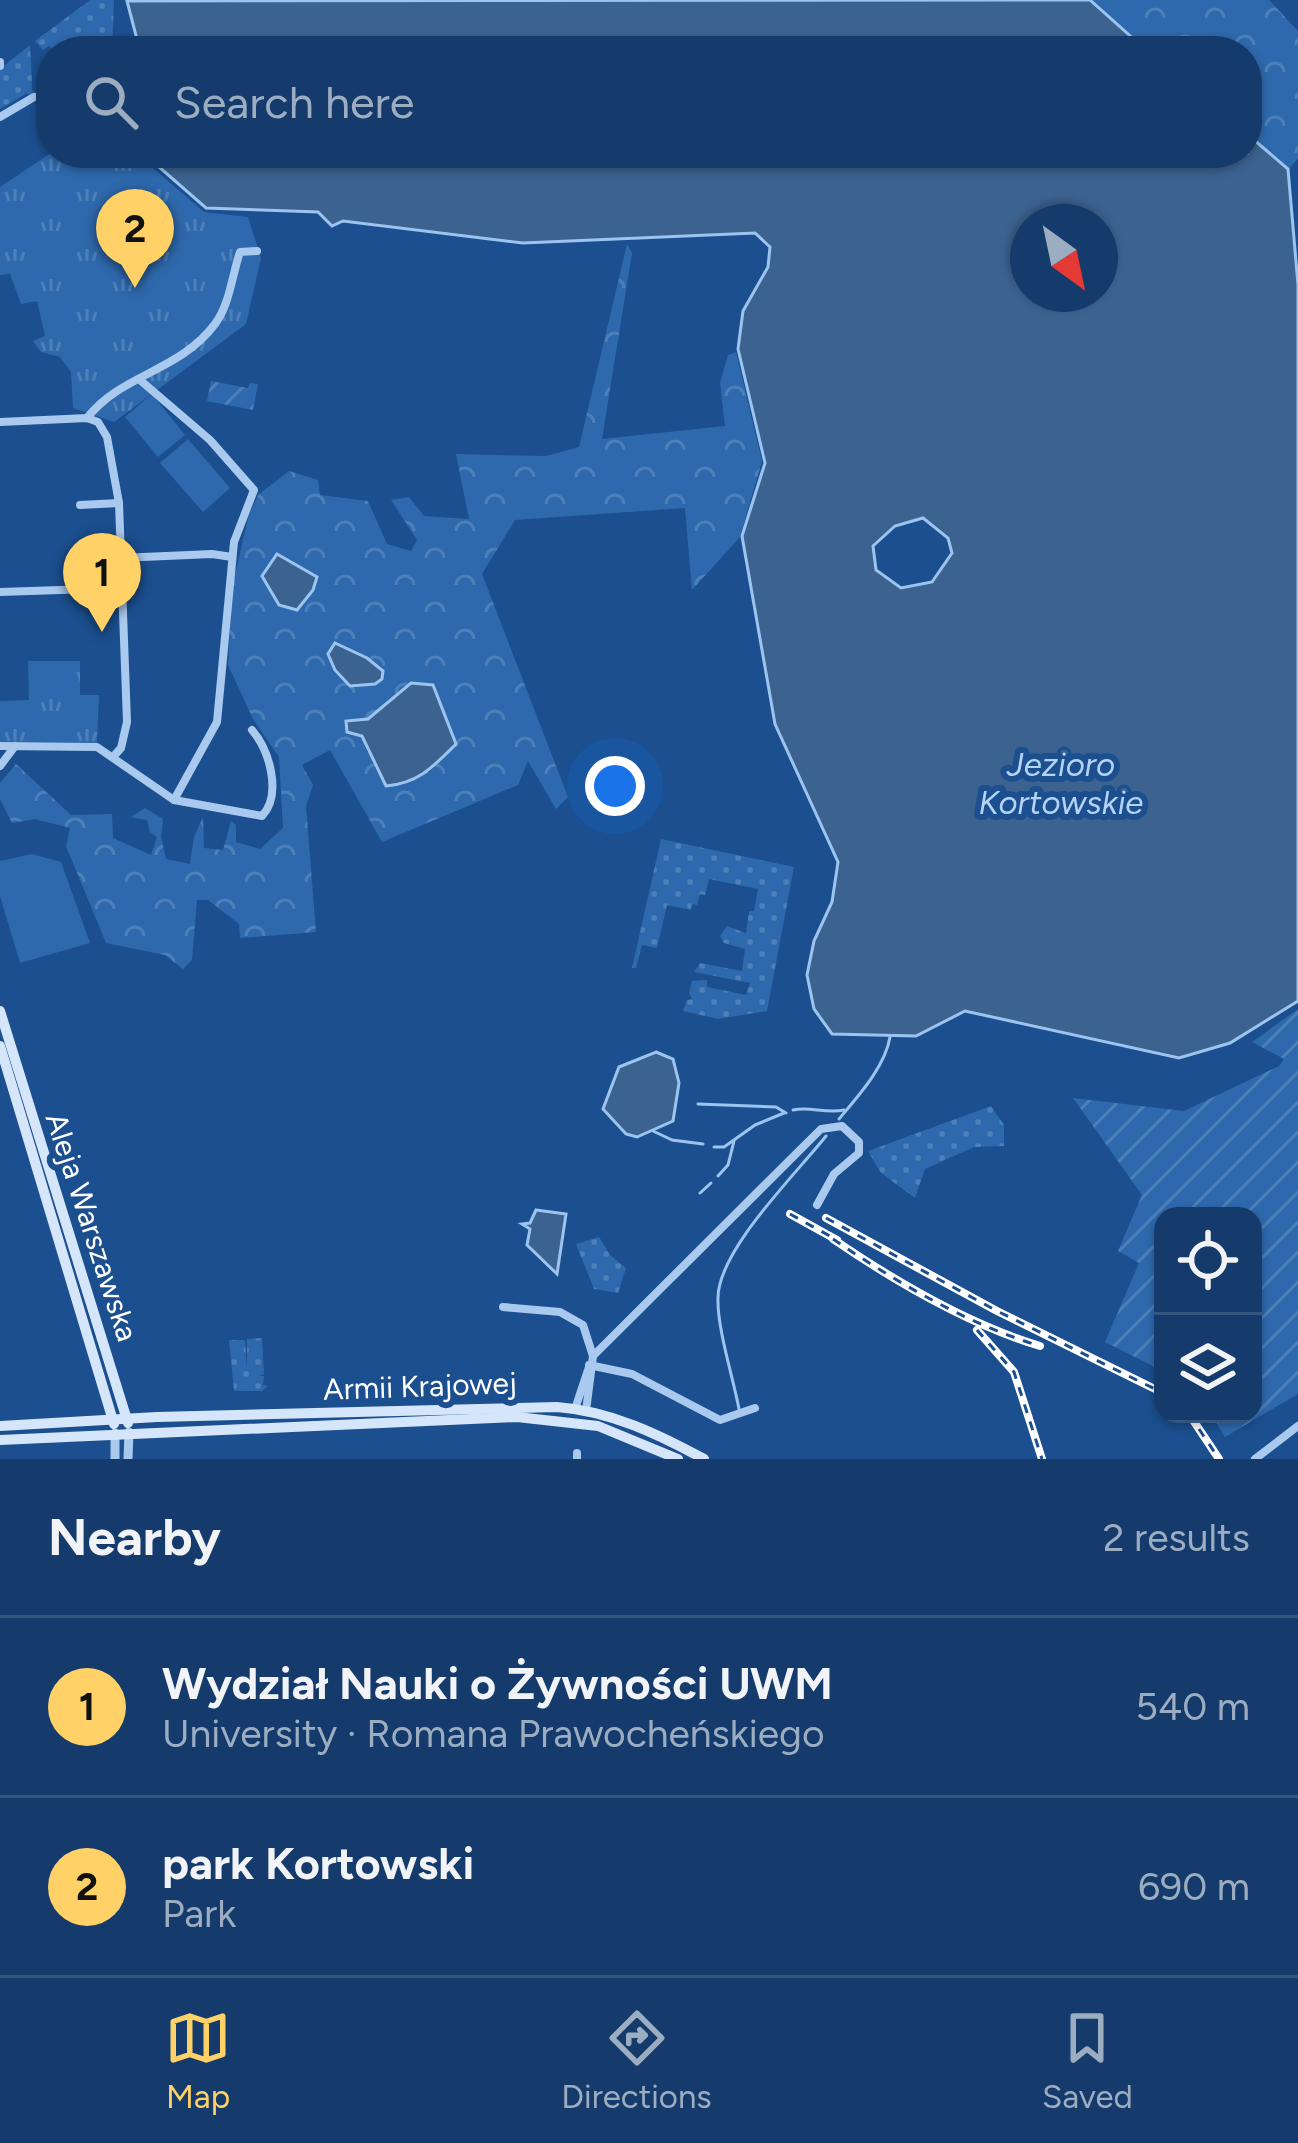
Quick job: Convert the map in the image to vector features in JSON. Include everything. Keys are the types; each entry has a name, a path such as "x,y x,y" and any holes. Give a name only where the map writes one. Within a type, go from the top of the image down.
{"main road":[{"name":"Aleja Warszawska","path":"0,1011 119,1424"},
{"name":"Aleja Warszawska","path":"0,1046 119,1424"},
{"name":"Armii Krajowej","path":"119,1424 511,1406 633,1424 704,1459"},
{"name":"Armii Krajowej","path":"119,1424 129,1432 580,1414 678,1459"},
{"path":"0,1426 119,1424"},
{"path":"0,1440 119,1424"}],"street":[{"path":"0,117 34,97"},
{"path":"87,418 109,393 184,356 218,320 240,252 257,251"},
{"path":"140,380 211,440 254,490 234,542 217,722 174,800"},
{"path":"0,422 87,418 98,422 107,437 118,503 127,722 121,748 113,757"},
{"path":"80,505 118,503"},
{"path":"121,558 232,557"},
{"path":"0,592 121,588"},
{"path":"0,746 97,747 174,800 267,817 272,772 252,730"},
{"path":"0,766 15,746"},
{"path":"591,1361 821,1129 842,1126 859,1142 859,1153 834,1174 817,1205"},
{"path":"503,1307 569,1315 585,1329 591,1361 580,1414"},
{"path":"591,1361 632,1374 719,1420 755,1408"},
{"name":"Aleja Warszawska","path":"115,1459 119,1424"},
{"path":"1255,1459 1298,1426"},
{"path":"128,1459 129,1432"}],"green space":[{"path":"90,0 114,0 113,36 42,36"},
{"path":"1090,0 1269,0 1298,31 1298,158 1289,169 1262,146 1262,36 1130,36"},
{"path":"30,45 33,101 27,93 0,109 0,69"},
{"path":"36,163 36,168 153,168 204,212 248,217 261,258 246,324 114,422 73,408 71,372 60,357 41,352 33,341 45,336 37,301 21,304 10,274 0,275 0,187"},
{"path":"627,244 632,253 602,439 725,426 720,383 728,355 736,352 762,461 740,537 692,590 685,508 515,520 482,574 568,797 556,809 528,761 518,785 382,842 330,750 302,765 313,785 306,806 316,932 240,938 239,924 208,900 197,900 192,960 183,969 165,955 106,943 66,846 70,828 35,819 12,823 0,799 0,783 16,764 71,815 112,814 113,838 151,855 157,837 147,820 131,817 145,808 163,819 166,859 190,864 203,817 204,848 223,850 231,821 236,825 236,842 260,849 283,828 279,757 253,719 228,665 232,588 258,495 289,471 318,480 320,495 368,501 387,544 411,551 417,540 391,500 409,497 424,516 469,519 456,454 546,456 579,447","holes":["412,683 433,686 456,744 429,772 367,752 366,730 376,712"]},
{"path":"211,381 248,388 250,383 258,384 253,410 207,401"},
{"path":"152,394 185,435 158,457 125,417"},
{"path":"188,439 230,488 203,512 160,463"},
{"path":"28,661 80,661 80,695 99,695 97,743 0,742 0,701 29,700"},
{"path":"661,839 794,867 767,1011 718,1019 683,1011 692,999 692,981 707,980 707,987 746,995 750,983 694,972 700,963 742,971 745,949 724,943 720,936 727,926 746,933 758,889 709,879 705,895 700,894 691,910 667,905 657,948 642,945 636,968 632,968"},
{"path":"32,854 61,862 90,943 20,963 0,896 0,861"},
{"path":"1298,1009 1298,1394 1262,1415 1262,1207 1154,1207 1154,1366 1105,1342 1139,1263 1118,1251 1142,1195 1073,1098 1184,1111 1279,1066 1284,1059 1252,1042"},
{"path":"991,1106 1004,1125 1004,1146 974,1147 925,1169 915,1198 881,1173 868,1151"},
{"path":"599,1237 626,1268 618,1293 594,1289 576,1244"},
{"path":"262,1338 264,1374 259,1376 264,1376 263,1385 268,1386 262,1391 234,1391 229,1340 245,1340 247,1369 247,1339"},
{"path":"1216,1423 1249,1423 1225,1437"}],"water":[{"path":"1090,0 1130,36 136,36 127,1"},
{"name":"Jezioro Kortowskie","path":"1262,147 1288,169 1298,285 1298,1001 1230,1043 1179,1058 965,1011 916,1036 832,1034 814,1009 807,975 814,941 832,902 838,862 775,724 742,536 765,463 738,349 743,311 768,267 770,247 755,233 523,243 343,221 332,226 318,212 206,208 160,168 1262,168","holes":["923,518 948,538 952,553 932,582 901,588 876,570 873,546 895,526"]},
{"path":"277,554 317,577 297,610 279,605 262,576"},
{"path":"335,643 367,658 383,671 382,679 350,686 328,654"},
{"path":"411,683 433,685 456,744 417,777 386,786 362,736 347,732 346,721 368,719"},
{"path":"656,1052 673,1059 679,1083 673,1121 637,1137 626,1134 603,1109 619,1067"},
{"path":"536,1210 566,1214 557,1274 527,1245 530,1229 522,1224 530,1223"}],"waterway":[{"path":"839,1119 877,1070 890,1037"},
{"path":"698,1104 776,1107 786,1113"},
{"path":"793,1110 844,1110"},
{"path":"714,1147 724,1147 755,1125 784,1113"},
{"path":"653,1131 672,1140 703,1144"},
{"path":"739,1409 720,1324 721,1279 745,1235 826,1136"},
{"path":"718,1176 728,1165 734,1141"},
{"path":"700,1193 711,1183"}],"railway":[{"path":"790,1214 837,1240"},
{"path":"826,1218 997,1311 1154,1389"},
{"path":"833,1239 933,1300 1040,1346"},
{"path":"977,1330 1014,1372 1042,1459"},
{"path":"1195,1423 1219,1459"}],"place":[{"name":"park Kortowski","path":"135,288"},
{"name":"Wydział Nauki o Żywności UWM","path":"102,632"}]}
